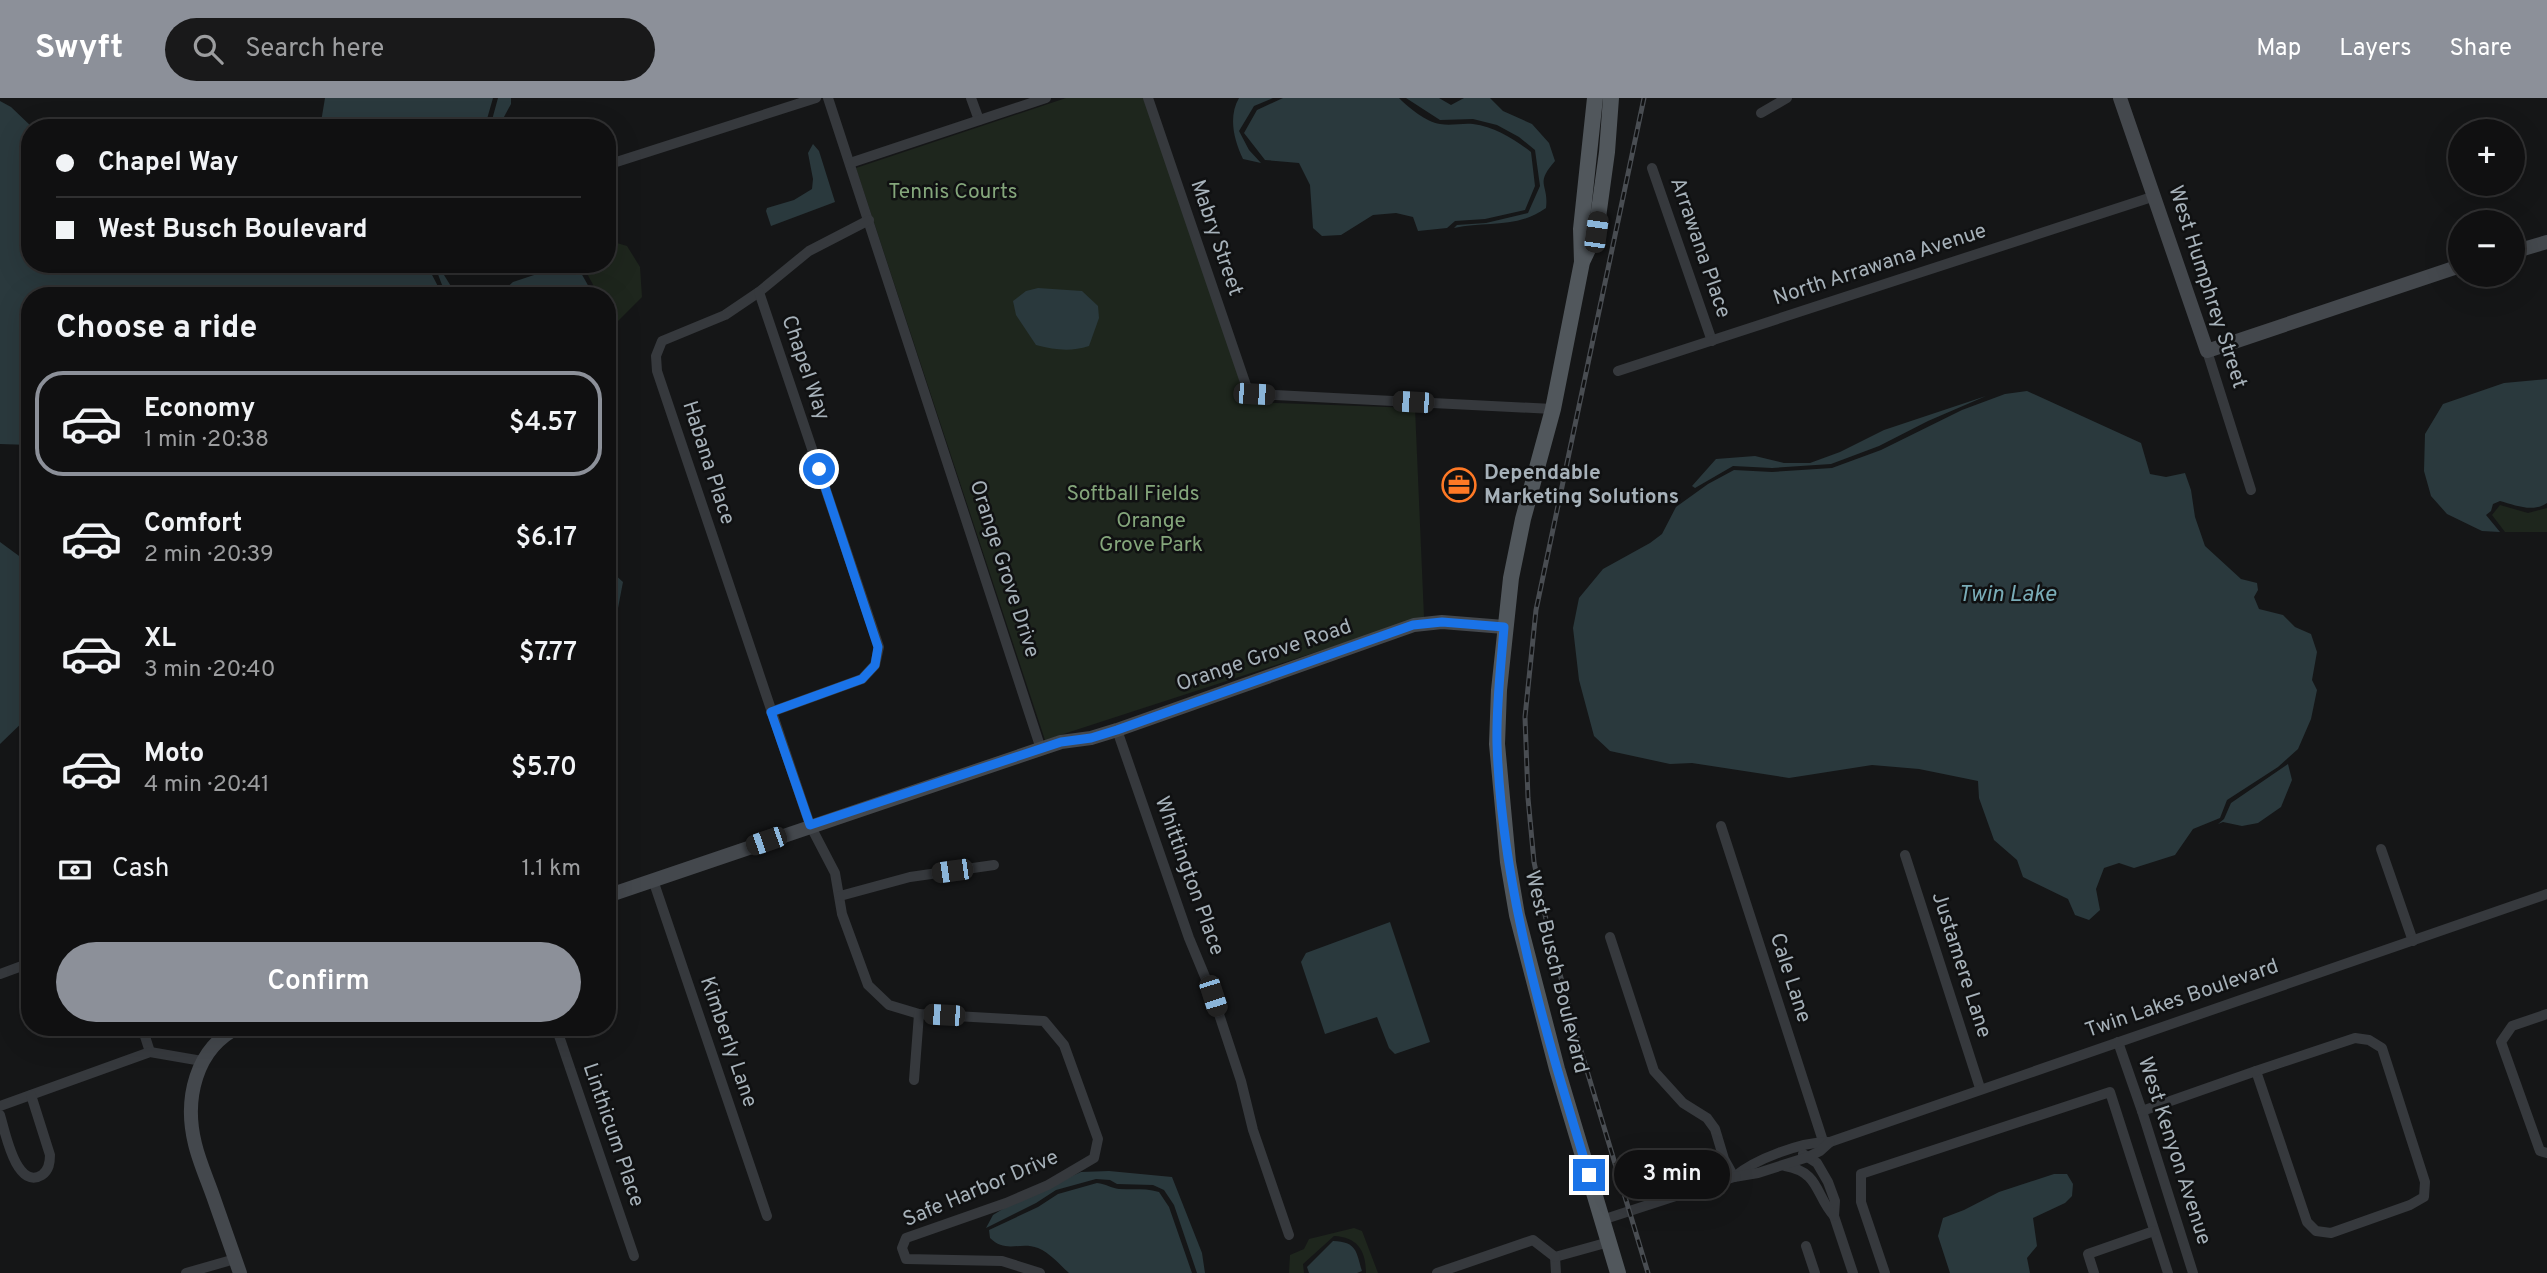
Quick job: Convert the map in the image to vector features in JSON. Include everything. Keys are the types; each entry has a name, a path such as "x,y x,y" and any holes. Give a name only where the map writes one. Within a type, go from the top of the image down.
{"main road":[{"name":"West Busch Boulevard","path":"1595,98 1581,229 1582,262 1553,409 1523,519 1511,578 1504,627 1497,744 1508,862 1517,915 1557,1069 1618,1273"},
{"name":"West Busch Boulevard","path":"1582,262 1596,232 1611,98"}],"street":[{"path":"616,162 816,98"},
{"name":"Orange Grove Drive","path":"828,98 1041,749"},
{"path":"971,98 979,120"},
{"path":"850,163 1046,98"},
{"name":"Mabry Street","path":"1148,98 1248,391 1254,394 1553,409"},
{"path":"1761,113 1787,98"},
{"name":"West Humphrey Street","path":"2120,98 2207,351 2251,490"},
{"name":"Arrawana Place","path":"1652,168 1712,341"},
{"name":"North Arrawana Avenue","path":"1618,371 2155,196"},
{"name":"Habana Place","path":"810,825 657,371 656,356 662,341 725,315 759,292 809,251 869,220"},
{"path":"2525,249 2547,242"},
{"path":"2207,351 2448,270"},
{"name":"Chapel Way","path":"759,292 878,647 875,665 862,679 771,712"},
{"name":"Orange Grove Road","path":"1041,749 1117,730 1413,625 1442,622 1504,627"},
{"name":"Whittington Place","path":"1117,730 1189,938 1213,996 1241,1081 1253,1130 1289,1235"},
{"path":"616,893 1041,749"},
{"name":"Safe Harbor Drive","path":"810,825 835,873 842,914 868,985 889,1005 919,1014 1044,1021 1064,1045 1098,1139 1094,1158 1048,1185 1006,1203 905,1238 902,1248 906,1259 914,1261 1002,1261 1040,1273"},
{"name":"Cale Lane","path":"1721,826 1826,1141"},
{"path":"2381,849 2413,941"},
{"name":"Justamere Lane","path":"1905,855 1980,1088"},
{"path":"840,896 910,877 994,865"},
{"name":"Kimberly Lane","path":"653,880 767,1216"},
{"name":"Twin Lakes Boulevard","path":"1734,1177 1754,1163 2118,1042 2547,894"},
{"path":"1609,937 1654,1071 1683,1103 1707,1118 1715,1129 1724,1159 1734,1177"},
{"path":"0,974 21,966"},
{"path":"914,1080 919,1014"},
{"path":"2547,1014 2512,1026 2501,1042 2540,1151 2547,1153"},
{"path":"145,1036 150,1052"},
{"path":"186,1273 237,1266 195,1144 191,1113 193,1084 202,1061 224,1036"},
{"name":"Linthicum Place","path":"559,1036 634,1256"},
{"path":"2142,1111 2256,1070 2355,1038 2369,1040 2382,1048 2425,1182 2424,1197 2410,1205 2331,1233 2316,1231 2307,1222 2256,1070"},
{"name":"West Kenyon Avenue","path":"2118,1042 2193,1273"},
{"path":"0,1107 150,1052 202,1061"},
{"path":"1885,1273 1861,1202 1861,1174 2110,1092 2167,1271 2155,1273"},
{"path":"0,1115 18,1168 31,1178 41,1175 50,1164 50,1155 31,1095"},
{"name":"Twin Lakes Boulevard","path":"1602,1220 1734,1177 1746,1176 1808,1157 1820,1151 1826,1141"},
{"path":"1792,1150 1817,1163 1828,1182 1835,1201 1834,1216 1853,1273"},
{"path":"1781,1166 1796,1168 1809,1176 1818,1186 1827,1208 1834,1216"},
{"path":"2094,1273 2088,1254 2154,1231"},
{"path":"1437,1273 1533,1240 1555,1257 1556,1273"},
{"path":"1555,1257 1609,1242"},
{"path":"1806,1246 1815,1273"}],"green space":[{"name":"Orange Grove Park","path":"1066,98 1144,98 1250,402 1415,408 1424,617 1045,740 856,168"},
{"path":"616,243 627,246 640,267 642,297 616,323 616,287 594,287 587,273 616,273"},
{"path":"2500,505 2528,513 2547,508 2547,532 2505,532 2492,515"},
{"path":"1354,1228 1362,1231 1378,1273 1366,1273 1359,1246 1349,1239 1334,1236 1303,1264 1304,1273 1289,1273 1290,1255 1304,1249 1309,1239"}],"water":[{"path":"325,98 493,98 487,119 322,119"},
{"path":"498,98 511,98 511,104 503,119 492,119"},
{"path":"1239,98 1273,98 1254,106 1239,131 1249,150 1261,163 1243,159 1237,144 1233,121"},
{"path":"1283,98 1399,98 1418,114 1435,123 1473,124 1489,128 1511,138 1531,152 1535,186 1525,210 1485,219 1455,221 1447,228 1418,231 1413,217 1396,213 1373,215 1341,235 1322,236 1313,228 1310,185 1299,163 1265,160 1244,133 1257,110"},
{"path":"1406,98 1439,98 1451,105 1464,98 1490,98 1503,111 1532,124 1549,143 1555,161 1544,180 1546,208 1535,215 1513,222 1454,228 1457,225 1486,223 1528,213 1540,186 1535,150 1497,125 1473,119 1440,120"},
{"path":"0,101 24,119 21,119 21,273 431,273 438,287 21,287 21,445 0,444"},
{"path":"813,144 819,151 835,202 771,226 767,208 794,200 812,189 808,153"},
{"path":"437,273 444,273 451,287 443,287"},
{"path":"581,273 589,287 507,287 513,282 537,274"},
{"path":"1038,288 1082,291 1098,306 1099,318 1089,346 1063,350 1036,345 1016,315 1013,301 1026,291"},
{"path":"2547,379 2547,503 2530,508 2500,501 2493,504 2486,515 2500,532 2482,531 2447,514 2431,496 2424,471 2425,434 2443,404 2504,383"},
{"name":"Twin Lake","path":"2027,391 2141,443 2150,474 2166,477 2185,473 2205,546 2241,579 2257,583 2258,590 2254,597 2259,609 2283,615 2295,627 2311,634 2317,652 2312,680 2317,690 2311,719 2298,749 2278,767 2227,800 2220,818 2193,829 2175,855 2134,868 2119,863 2104,868 2096,889 2100,910 2089,920 2075,915 2068,899 2023,877 2017,860 1994,840 1979,798 1978,781 1919,769 1872,765 1789,778 1692,763 1670,764 1610,751 1594,736 1579,680 1573,628 1579,598 1603,569 1662,534 1676,507 1708,484 1734,470 1772,472 1832,468 1881,450 1962,410 2005,394"},
{"path":"1986,396 1879,446 1831,464 1772,468 1733,466 1695,488 1692,486 1716,459 1755,456 1784,463 1810,463 1840,452 1884,430"},
{"path":"0,542 21,557 21,724 0,744"},
{"path":"616,576 623,582 616,618"},
{"path":"2288,764 2292,780 2281,807 2258,823 2242,826 2223,822 2218,824 2224,819 2231,803"},
{"path":"1390,922 1430,1042 1395,1054 1389,1048 1377,1017 1325,1034 1301,962 1306,953"},
{"path":"1109,1171 1172,1177 1202,1253 1205,1273 1197,1273 1174,1205 1164,1190 1153,1185 1117,1184 1110,1180 1096,1179 1056,1190 986,1228 993,1215 1014,1202 1081,1172"},
{"path":"2054,1174 2067,1174 2073,1184 2072,1196 2065,1203 2033,1218 2037,1246 2027,1258 2030,1273 1950,1273 1938,1236 1943,1218 1999,1192"},
{"path":"1097,1183 1119,1189 1159,1192 1169,1207 1192,1273 1069,1273 1038,1248 1002,1245 990,1238 989,1230 1038,1207 1058,1194"},
{"path":"1333,1241 1347,1243 1354,1249 1362,1271 1309,1273 1307,1267"}],"railway":[{"path":"1644,98 1536,610 1525,717 1534,862 1548,929 1575,1031 1648,1273"}],"place":[{"name":"Dependable Marketing Solutions","path":"1459,485"}],"route":[{"path":"819,469 878,647 875,665 862,679 771,712 810,825 1061,742 1091,738 1117,730 1413,625 1442,622 1504,627 1497,744 1508,862 1517,915 1557,1069 1589,1175"}],"park label":[{"name":"Tennis Courts","path":"953,192"},
{"name":"Softball Fields","path":"1133,494"}]}
